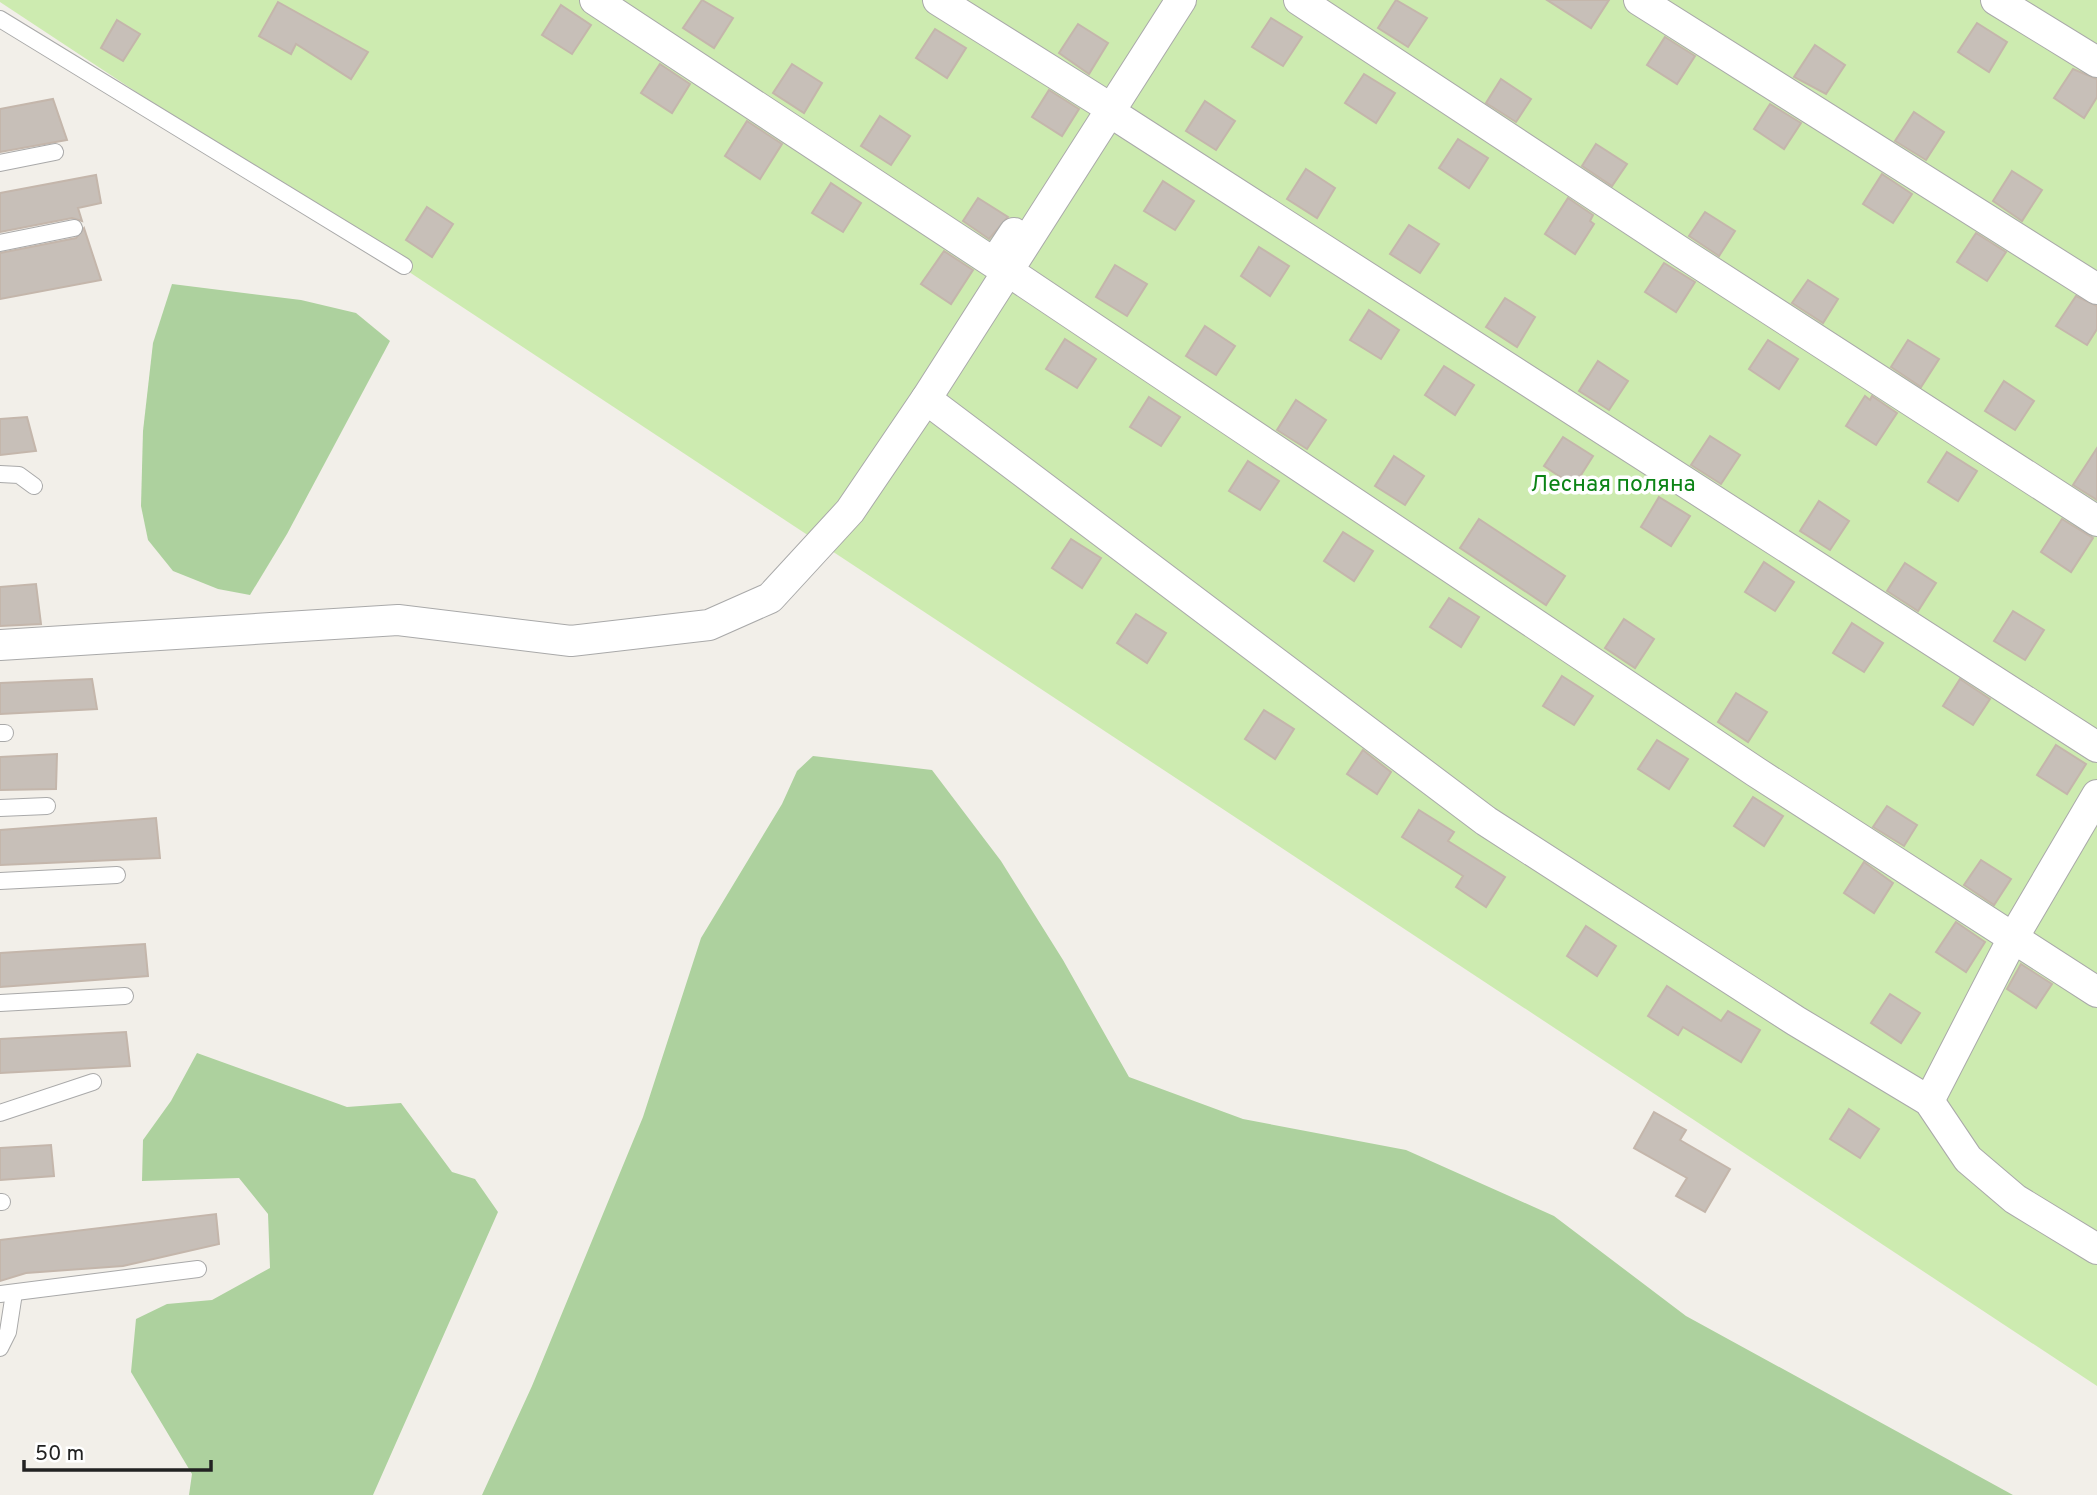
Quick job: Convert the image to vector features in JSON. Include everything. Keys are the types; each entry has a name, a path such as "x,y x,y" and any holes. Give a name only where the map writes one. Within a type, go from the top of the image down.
{"street":[{"path":"595,0 995,263 1181,0"},
{"path":"939,0 2097,747"},
{"path":"0,645 398,620 571,641 709,625 770,598 850,511 926,400 1008,271 1164,0"},
{"path":"1298,0 2097,521"},
{"path":"1639,0 2097,289"},
{"path":"1996,0 2097,62"},
{"path":"1008,271 1756,772 2097,992"},
{"path":"926,400 1486,821 1796,1021 1929,1101 1968,1159 2015,1199 2097,1249"},
{"path":"1929,1101 2013,938 2097,795"}],"lane":[{"path":"0,19 404,266"},
{"path":"0,163 55,152"},
{"path":"0,243 74,228"},
{"path":"0,474 19,475 34,486"},
{"path":"0,808 47,806"},
{"path":"0,881 117,875"},
{"path":"0,1003 125,996"},
{"path":"0,1113 93,1082"},
{"path":"0,1348 8,1332 7,1294 198,1269"}],"green space":[{"name":"Лесная поляна","path":"2097,0 2097,1386 0,2"},
{"path":"172,284 301,300 356,313 390,341 287,534 250,595 218,589 173,571 148,540 141,506 143,431 153,343"},
{"path":"813,756 932,770 1001,861 1063,960 1129,1077 1243,1119 1406,1150 1554,1216 1686,1316 2013,1495 482,1495 532,1386 643,1117 701,938 782,804 797,771"},
{"path":"197,1053 347,1107 401,1103 452,1172 475,1179 498,1212 373,1495 189,1495 192,1474 131,1372 136,1319 167,1304 212,1300 270,1268 268,1214 239,1178 142,1181 143,1140 171,1101"}],"building":[{"path":"702,0 733,18 714,48 683,28"},
{"path":"1396,0 1427,18 1408,47 1378,28"},
{"path":"1547,0 1609,0 1591,28"},
{"path":"278,2 368,52 351,79 296,44 291,54 259,36"},
{"path":"561,5 591,25 572,54 542,35"},
{"path":"1271,18 1302,37 1283,66 1252,47"},
{"path":"117,20 140,34 123,61 101,48"},
{"path":"1977,23 2007,42 1989,72 1958,52"},
{"path":"1078,24 1108,43 1089,74 1059,53"},
{"path":"935,29 966,48 947,78 916,58"},
{"path":"1665,37 1695,56 1677,84 1647,65"},
{"path":"1815,45 1845,65 1826,94 1794,77"},
{"path":"660,64 690,84 672,113 641,93"},
{"path":"792,64 822,83 804,113 773,93"},
{"path":"2073,69 2097,79 2097,97 2084,118 2054,98"},
{"path":"1364,74 1395,93 1376,123 1345,103"},
{"path":"1501,79 1531,99 1516,122 1486,103"},
{"path":"1049,90 1079,109 1062,136 1032,117"},
{"path":"53,99 67,140 0,152 0,109"},
{"path":"1205,101 1235,121 1216,150 1186,131"},
{"path":"1770,104 1801,123 1784,149 1754,129"},
{"path":"1914,112 1944,132 1926,160 1895,141"},
{"path":"880,116 910,136 891,165 861,146"},
{"path":"747,121 782,144 760,179 725,156"},
{"path":"1458,139 1488,158 1469,188 1439,168"},
{"path":"1596,144 1627,164 1612,186 1582,166"},
{"path":"1306,169 1335,188 1317,218 1287,199"},
{"path":"2012,171 2042,190 2022,221 1993,201"},
{"path":"1882,174 1912,194 1893,223 1863,204"},
{"path":"96,175 101,203 78,208 82,221 72,218 0,232 0,193"},
{"path":"1163,181 1194,201 1175,230 1144,211"},
{"path":"831,183 861,203 843,232 812,213"},
{"path":"978,198 1008,217 989,239 963,221"},
{"path":"1568,198 1593,215 1590,221 1594,224 1575,254 1545,234"},
{"path":"427,207 453,224 432,257 406,240"},
{"path":"1705,212 1735,231 1719,256 1689,236"},
{"path":"1409,225 1439,244 1420,273 1390,254"},
{"path":"84,228 101,280 0,299 0,253 76,238"},
{"path":"1976,233 2006,252 1987,281 1957,262"},
{"path":"1259,247 1289,266 1270,296 1241,276"},
{"path":"944,251 973,270 951,304 921,284"},
{"path":"1664,263 1695,282 1676,312 1645,292"},
{"path":"1115,265 1147,284 1127,316 1096,297"},
{"path":"1808,280 1838,299 1823,323 1792,303"},
{"path":"2076,296 2097,306 2097,329 2087,345 2056,326"},
{"path":"1505,298 1535,317 1517,347 1486,327"},
{"path":"1369,310 1399,330 1381,359 1350,340"},
{"path":"1205,326 1235,346 1216,375 1186,356"},
{"path":"1065,339 1096,359 1077,388 1046,369"},
{"path":"1768,340 1798,359 1779,389 1749,369"},
{"path":"1908,340 1939,359 1921,387 1891,367"},
{"path":"1598,361 1628,381 1609,410 1579,391"},
{"path":"1444,366 1474,385 1455,415 1425,395"},
{"path":"2004,381 2034,401 2015,430 1985,411"},
{"path":"1865,396 1870,400 1872,396 1897,413 1876,445 1846,426"},
{"path":"1149,397 1180,417 1161,446 1130,427"},
{"path":"1296,400 1326,420 1307,449 1277,430"},
{"path":"27,417 36,451 0,455 0,419"},
{"path":"1710,436 1740,455 1721,484 1691,465"},
{"path":"1563,437 1593,456 1574,486 1544,466"},
{"path":"2097,448 2097,500 2073,485"},
{"path":"1947,452 1977,471 1958,501 1928,482"},
{"path":"1394,456 1424,476 1405,505 1375,486"},
{"path":"1248,461 1279,481 1260,510 1229,491"},
{"path":"1659,497 1690,516 1671,546 1641,527"},
{"path":"1819,501 1849,521 1830,550 1800,531"},
{"path":"1479,519 1565,576 1546,605 1460,548"},
{"path":"2062,519 2093,538 2071,572 2041,552"},
{"path":"1343,532 1373,551 1354,581 1324,561"},
{"path":"1071,539 1101,558 1082,588 1052,568"},
{"path":"1764,562 1794,582 1775,611 1745,592"},
{"path":"1905,563 1936,583 1918,611 1887,591"},
{"path":"36,584 41,624 0,626 0,587"},
{"path":"1449,598 1479,617 1461,647 1430,627"},
{"path":"2013,611 2044,630 2025,660 1994,641"},
{"path":"1136,614 1166,633 1147,663 1117,643"},
{"path":"1624,619 1654,639 1635,668 1605,648"},
{"path":"1852,623 1883,643 1864,672 1833,653"},
{"path":"1562,676 1593,696 1574,725 1543,706"},
{"path":"92,679 97,709 0,714 0,683"},
{"path":"1960,679 1990,699 1973,725 1943,706"},
{"path":"1736,693 1767,712 1748,742 1718,722"},
{"path":"1264,710 1294,729 1275,759 1245,739"},
{"path":"1657,740 1688,759 1669,789 1638,769"},
{"path":"2056,745 2086,764 2067,794 2037,775"},
{"path":"1363,750 1391,772 1377,794 1347,774"},
{"path":"57,754 56,789 0,790 0,757"},
{"path":"1753,797 1783,816 1764,846 1734,826"},
{"path":"1887,806 1917,825 1904,846 1873,827"},
{"path":"1419,810 1454,832 1448,841 1505,877 1486,907 1456,887 1463,876 1402,837"},
{"path":"156,818 160,858 0,865 0,830"},
{"path":"1981,860 2011,879 1994,905 1964,885"},
{"path":"1864,862 1893,883 1874,913 1844,893"},
{"path":"1956,922 1985,942 1966,972 1936,952"},
{"path":"1586,926 1616,946 1597,976 1567,956"},
{"path":"145,944 148,976 0,987 0,953"},
{"path":"2021,964 2052,984 2036,1008 2007,989"},
{"path":"1667,986 1721,1021 1728,1011 1760,1030 1741,1062 1683,1027 1678,1035 1648,1016"},
{"path":"1890,994 1920,1013 1901,1043 1871,1023"},
{"path":"126,1032 130,1066 0,1073 0,1039"},
{"path":"1849,1109 1879,1129 1860,1158 1830,1139"},
{"path":"1654,1112 1686,1130 1680,1140 1730,1169 1705,1212 1676,1196 1687,1178 1634,1148"},
{"path":"51,1145 54,1176 0,1180 0,1148"},
{"path":"216,1214 219,1244 123,1266 26,1273 0,1281 0,1240"}]}
